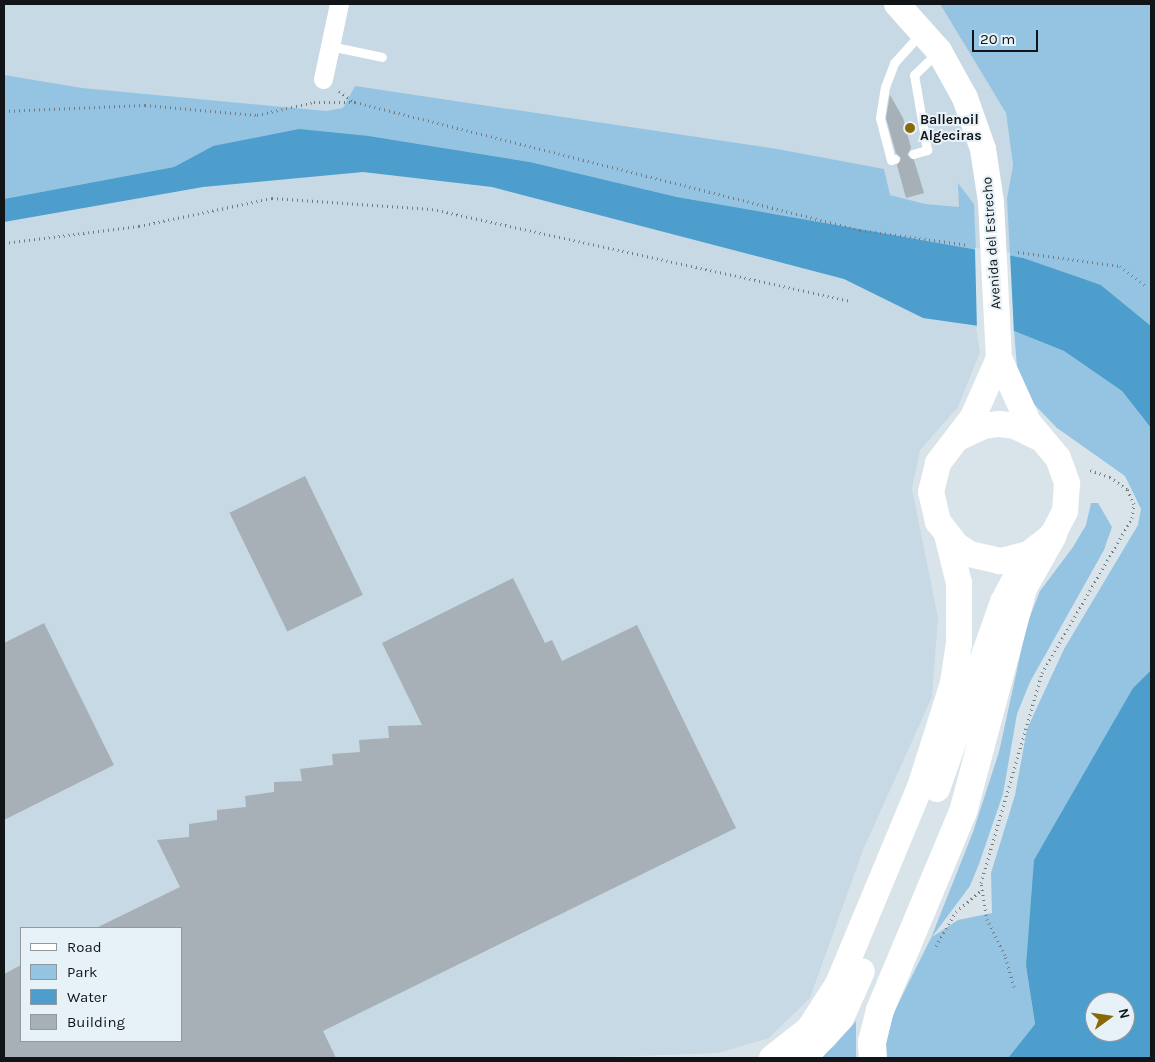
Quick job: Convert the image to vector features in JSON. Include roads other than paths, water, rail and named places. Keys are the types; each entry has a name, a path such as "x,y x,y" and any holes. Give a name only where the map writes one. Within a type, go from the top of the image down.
{"highway":[{"path":"873,1058 872,1042 880,1010 963,812 1023,588 1053,535"}],"street":[{"path":"323,79 339,4"},
{"name":"Avenida del Estrecho","path":"897,4 931,42 965,98 983,148 991,202 999,358 1016,399 1064,470 1066,504 1053,535 1029,554 1007,560 984,559 970,554 946,535 936,515 932,492 938,463 973,417 999,358"},
{"name":"Avenida del Estrecho","path":"957,439 984,426 999,424 1022,428 1042,439"},
{"path":"772,1058 809,1029 838,984 920,787 954,683 959,643 959,583 946,535"},
{"path":"804,1058 841,1018 854,989 942,777 1003,602 1016,572 1029,554"}],"lane":[{"path":"913,154 926,150 914,75 931,42"},
{"path":"895,159 892,160 880,118 886,87 894,63 931,42"},
{"path":"330,46 382,57"}],"water":[{"path":"299,129 369,136 530,162 677,197 1023,258 1101,285 1151,326 1151,428 1122,391 1064,351 1014,331 923,318 844,279 492,187 363,172 203,187 4,222 4,199 174,167 213,146"},
{"path":"1151,670 1151,1058 1008,1058 1035,1024 1026,966 1034,860 1133,688"}],"place":[{"name":"Ballenoil Algeciras","path":"910,128"}]}
